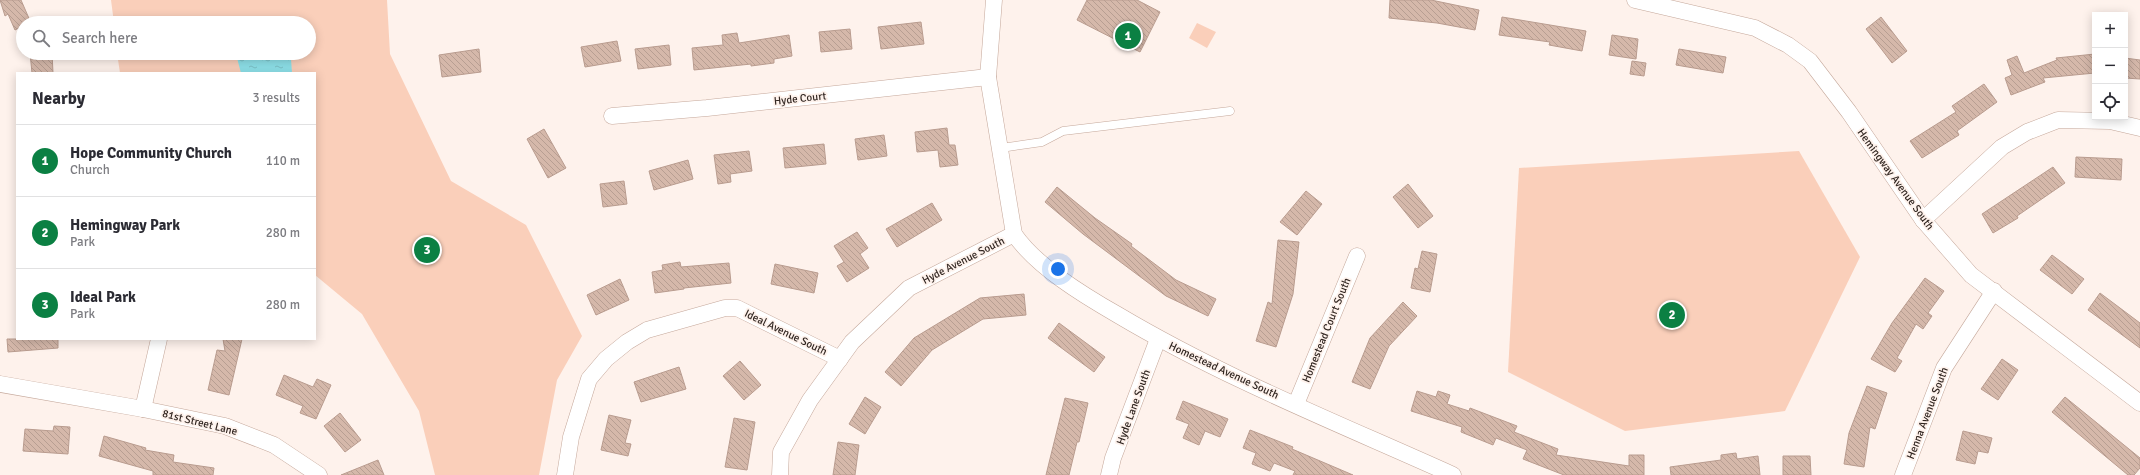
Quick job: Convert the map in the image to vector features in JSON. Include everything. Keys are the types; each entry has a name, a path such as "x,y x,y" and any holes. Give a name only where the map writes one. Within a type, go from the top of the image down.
{"street":[{"name":"Hyde Avenue South","path":"780,475 781,452 810,400 852,342 909,288 1014,234 1001,148 988,77 994,0"},
{"name":"Hemingway Avenue South","path":"1635,0 1755,28 1788,45 1810,61 1849,112 1923,220 1972,274 2140,403"},
{"name":"Hyde Court","path":"612,116 708,108 988,77"},
{"path":"1923,220 2002,147 2027,132 2058,120 2110,121 2140,128"},
{"name":"Homestead Avenue South","path":"1014,234 1021,244 1048,267 1090,298 1158,339 1224,372 1453,475"},
{"name":"Homestead Court South","path":"1296,404 1356,256"},
{"name":"Henna Avenue South","path":"1903,475 1944,368 1994,291"},
{"name":"Ideal Avenue South","path":"565,475 571,437 589,379 606,359 627,342 647,330 725,308 737,308 840,359"},
{"name":"Hyde Lane South","path":"1109,475 1158,339"},
{"path":"143,409 159,340"},
{"name":"81st Street Lane","path":"0,384 143,409 225,426 274,445 318,475"}],"lane":[{"path":"1001,148 1042,142 1063,131 1230,111"}],"shaded area":[{"path":"111,0 387,0 390,54 451,181 526,225 582,336 557,380 539,475 435,475 419,411 362,314 316,276 316,72 120,72 118,60 316,60 316,16 113,16"},
{"path":"1197,23 1216,32 1207,48 1189,38"},
{"path":"1799,151 1860,257 1785,411 1625,431 1508,372 1519,168"}],"water":[{"path":"238,60 291,60 292,72 241,72"}],"building":[{"path":"0,0 21,0 28,16 16,16 15,30 8,14 5,16"},
{"path":"1087,0 1137,0 1160,12 1140,52 1077,20"},
{"path":"1390,0 1431,0 1479,10 1475,30 1437,23 1389,18"},
{"path":"1502,17 1586,31 1582,51 1549,45 1550,42 1499,35"},
{"path":"1881,17 1907,51 1892,63 1866,29"},
{"path":"921,22 924,44 881,49 878,27"},
{"path":"850,29 852,49 821,52 819,32"},
{"path":"737,33 739,43 789,35 792,56 774,59 774,63 694,70 692,48 723,45 722,35"},
{"path":"1612,35 1638,39 1636,59 1609,55"},
{"path":"617,41 621,61 585,67 581,47"},
{"path":"669,45 671,65 638,69 635,49"},
{"path":"479,49 481,72 442,77 439,55"},
{"path":"1679,49 1726,57 1723,73 1676,65"},
{"path":"2092,54 2092,73 2043,78 2045,82 2011,95 2005,78 2012,75 2007,60 2017,56 2024,73 2057,60 2056,58"},
{"path":"2128,58 2140,60 2140,79 2128,78"},
{"path":"31,60 52,60 53,72 32,72"},
{"path":"1632,61 1646,63 1644,76 1630,74"},
{"path":"1984,84 1997,102 1957,131 1959,135 1922,158 1910,141 1956,112 1952,106"},
{"path":"947,128 949,145 955,145 958,165 940,167 938,150 917,152 915,132"},
{"path":"544,129 566,168 548,178 527,139"},
{"path":"884,135 887,156 858,160 855,139"},
{"path":"824,144 826,164 785,168 783,148"},
{"path":"749,151 752,171 730,174 731,182 718,184 714,155"},
{"path":"2076,157 2122,159 2121,180 2075,177"},
{"path":"688,160 693,179 654,190 649,171"},
{"path":"2053,167 2065,183 2017,216 2018,218 1993,233 1982,214"},
{"path":"624,181 627,204 603,207 600,184"},
{"path":"1408,184 1433,216 1418,228 1393,197"},
{"path":"1057,187 1095,218 1132,244 1131,246 1176,280 1216,299 1208,316 1166,296 1083,234 1045,202"},
{"path":"1306,191 1322,204 1297,235 1280,222"},
{"path":"932,203 942,220 897,247 886,229"},
{"path":"857,232 868,248 860,254 869,268 847,282 837,266 844,262 834,246"},
{"path":"1278,240 1299,242 1293,294 1276,347 1256,341 1268,302 1272,304"},
{"path":"1422,251 1437,254 1430,292 1411,288 1415,268 1418,269"},
{"path":"2052,255 2084,279 2072,294 2040,270"},
{"path":"680,262 681,267 729,263 731,283 655,293 652,272 663,270 662,265"},
{"path":"775,264 818,273 814,293 771,284"},
{"path":"1925,278 1944,291 1928,313 1932,316 1923,329 1916,324 1897,358 1902,361 1895,372 1871,359 1892,323"},
{"path":"620,279 629,300 596,315 587,295"},
{"path":"2100,293 2140,323 2140,348 2088,310"},
{"path":"1024,294 1026,315 983,319 932,350 901,386 885,372 914,338 980,298"},
{"path":"1403,302 1417,316 1389,346 1370,389 1352,382 1370,338"},
{"path":"1059,323 1105,357 1094,372 1048,338"},
{"path":"7,339 58,340 58,348 8,352"},
{"path":"223,340 242,340 229,395 208,390 217,350 225,351"},
{"path":"2002,359 2018,370 1998,400 1981,389"},
{"path":"740,361 761,385 744,400 723,376"},
{"path":"679,367 686,389 641,402 634,382"},
{"path":"284,375 313,387 317,379 331,385 316,419 300,413 303,406 276,395"},
{"path":"1867,386 1887,393 1875,429 1870,427 1864,467 1844,464 1849,433"},
{"path":"1417,391 1436,397 1438,391 1450,395 1447,404 1469,411 1470,408 1517,426 1514,432 1558,449 1556,455 1629,466 1629,455 1644,455 1644,475 1564,475 1523,459 1527,450 1496,438 1493,445 1461,432 1462,427 1411,411"},
{"path":"865,397 881,407 865,434 849,424"},
{"path":"2065,397 2140,458 2140,468 2134,475 2128,475 2052,412"},
{"path":"1065,398 1088,403 1079,442 1077,442 1069,475 1046,475"},
{"path":"1183,401 1228,419 1220,437 1205,431 1199,445 1183,438 1189,424 1176,419"},
{"path":"340,413 361,440 345,452 324,426"},
{"path":"609,415 631,420 625,443 631,444 628,456 601,450"},
{"path":"734,418 755,422 747,470 725,467"},
{"path":"54,426 70,427 68,454 23,451 25,429 53,431"},
{"path":"1250,430 1293,447 1292,449 1353,475 1293,475 1295,471 1274,463 1270,471 1252,464 1256,453 1243,448"},
{"path":"1963,431 1992,438 1988,453 1978,451 1975,464 1956,460"},
{"path":"104,436 146,448 145,450 174,455 173,462 214,468 213,475 153,475 153,471 99,456"},
{"path":"838,442 859,445 855,475 833,475"},
{"path":"1736,453 1737,459 1758,456 1760,475 1671,475 1670,467 1721,460 1721,455"},
{"path":"1783,456 1810,456 1811,475 1783,475"},
{"path":"378,460 384,475 341,475"}],"place":[{"name":"Hope Community Church","path":"1128,36"},
{"name":"Ideal Park","path":"427,250"},
{"name":"Hemingway Park","path":"1672,315"}]}
